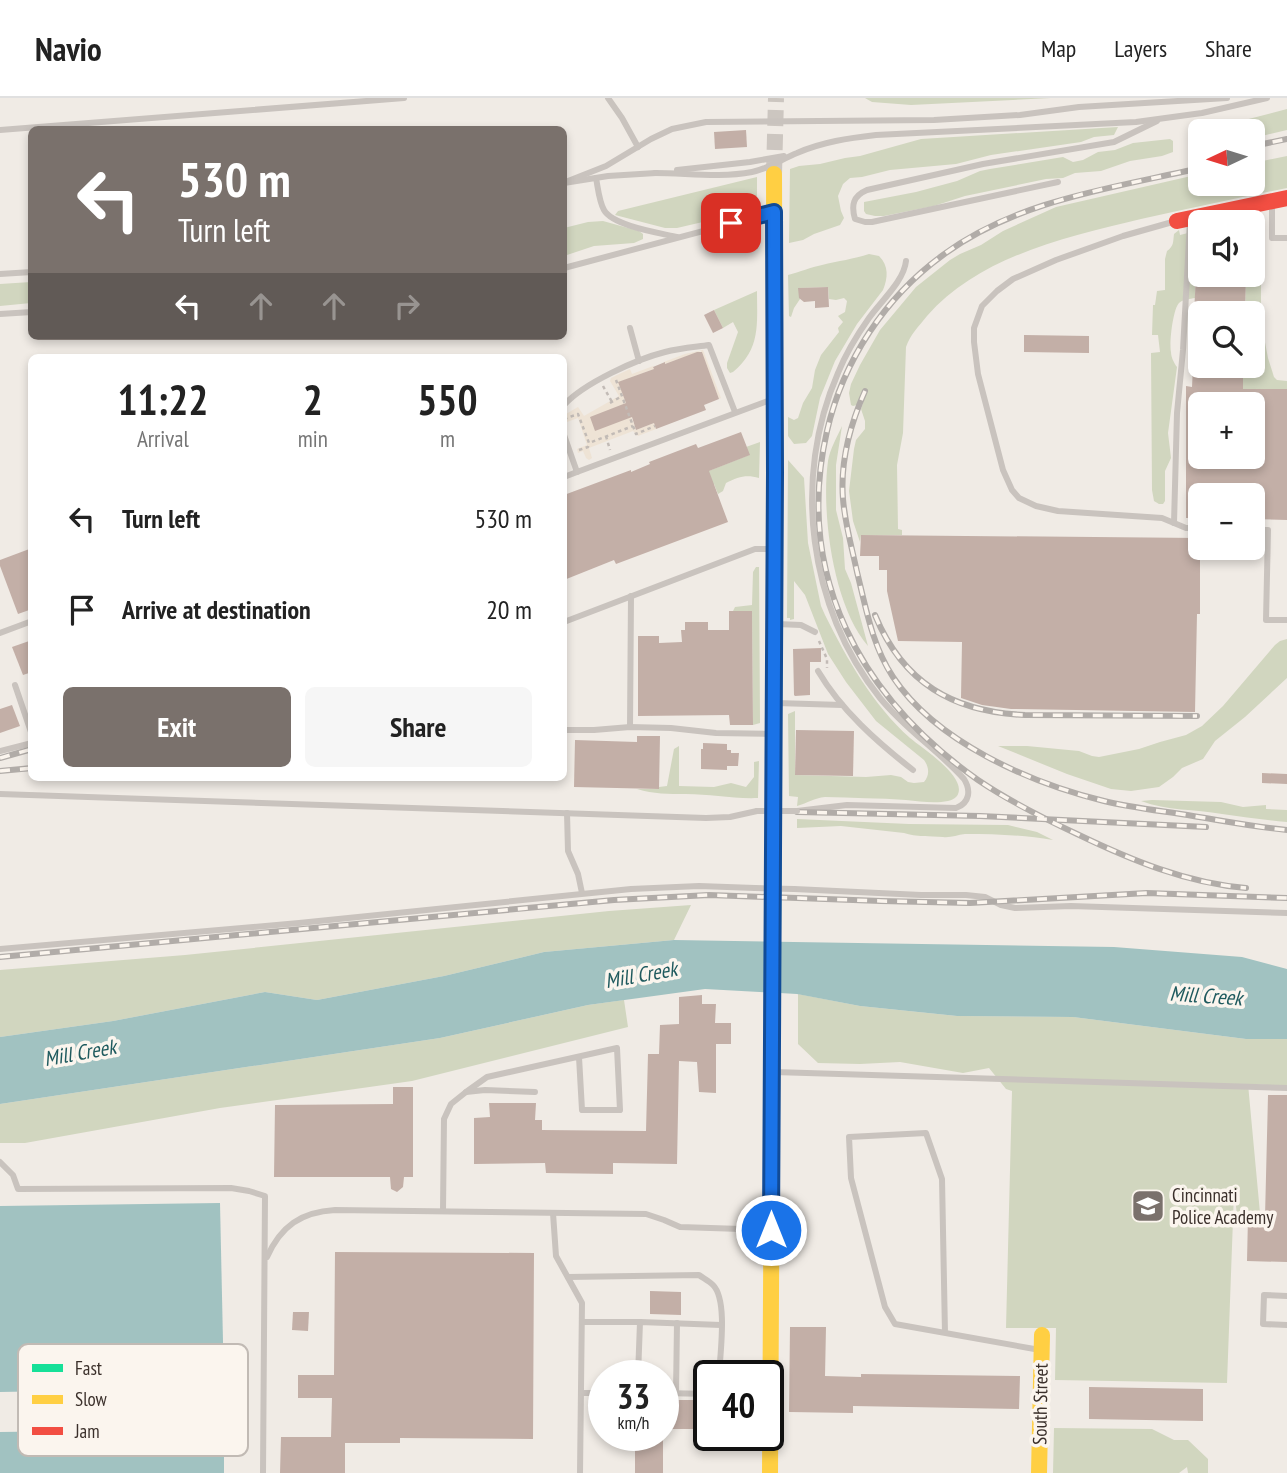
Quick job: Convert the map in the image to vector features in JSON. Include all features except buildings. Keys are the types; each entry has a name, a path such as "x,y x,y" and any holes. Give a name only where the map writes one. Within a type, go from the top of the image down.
{"street":[{"path":"771,1473 774,174"},
{"path":"1184,219 1280,199"},
{"name":"South Street","path":"1039,1473 1042,1343"}],"lane":[{"path":"50,126 404,98"},
{"path":"608,98 638,147"},
{"path":"567,182 606,166 672,129 706,122 934,120 1020,115 1079,107 1227,98"},
{"path":"567,182 750,162 845,139 876,135 1161,119 1202,113 1266,98"},
{"path":"1058,182 872,222 855,219 853,211 857,195 867,190 984,164 1114,142 1161,119"},
{"path":"0,130 28,128"},
{"path":"596,178 604,211 611,218 678,237"},
{"path":"1280,199 1272,238 1287,238"},
{"path":"567,267 774,212"},
{"path":"1174,523 1177,413 1183,350 1184,219 1123,236 1013,279 997,290 982,306 974,335 978,374 1003,470 1019,498 1051,510 1162,518 1174,523 1186,528 1188,528"},
{"path":"0,794 716,818 757,811 797,811 847,805 956,808 963,805 969,794 964,779 903,724 860,668 829,604 814,541 814,458 826,403 855,339 903,274 906,261"},
{"path":"0,274 28,272"},
{"path":"0,314 28,312"},
{"path":"630,328 639,361"},
{"path":"567,402 600,380 639,361 666,351 709,345 735,412"},
{"path":"567,476 774,398"},
{"path":"567,444 577,472"},
{"path":"1265,530 1268,530 1266,620 1287,620"},
{"path":"567,621 755,549 774,549"},
{"path":"630,727 631,596"},
{"path":"0,633 28,622"},
{"path":"774,624 801,625 815,632"},
{"path":"818,671 842,705 879,742 913,770"},
{"path":"15,685 28,723"},
{"path":"774,703 842,705"},
{"path":"567,730 630,727 774,734"},
{"path":"0,751 28,744"},
{"path":"567,813 568,850 579,874 582,893"},
{"path":"0,949 299,923 651,887 974,895 1006,907 1022,909 1071,906 1287,913"},
{"path":"443,1211 444,1119 451,1104 487,1077 617,1048 620,1110 582,1110 579,1057"},
{"path":"772,1072 1287,1088"},
{"path":"466,1092 535,1092"},
{"path":"946,1333 942,1179 926,1133 849,1137 850,1178 885,1307 895,1324 946,1333 1042,1343"},
{"path":"0,1162 13,1175 18,1189 231,1188 265,1196 263,1473"},
{"path":"265,1262 274,1242 285,1229 302,1216 319,1211 646,1214 680,1227 771,1230"},
{"path":"553,1213 556,1256 582,1303 579,1473"},
{"path":"568,1277 699,1275 714,1286 720,1299 720,1360"},
{"path":"1287,1296 1264,1295 1263,1324 1287,1325"},
{"path":"582,1322 721,1325"},
{"path":"639,1360 640,1322"},
{"path":"676,1360 677,1323"},
{"path":"581,1393 588,1393"}],"path":[{"path":"613,373 636,433 655,426"},
{"path":"600,380 611,403 622,396"},
{"path":"567,418 578,414 589,445 633,426"},
{"path":"606,436 607,441"},
{"path":"815,632 827,659 824,681"}],"green space":[{"path":"865,98 1051,98 911,105 872,102"},
{"path":"1287,109 1287,130 1265,135 1265,119 1248,119"},
{"path":"1118,127 1114,135 1094,137 1081,142 991,155 956,164 890,170 850,178 843,184 838,196 844,218 840,225 789,243 790,169 860,156 921,139"},
{"path":"1170,139 1173,141 1173,152 1130,161 1101,171 1046,179 884,216 866,214 864,211 864,202 916,192 957,181 980,171 1063,157 1073,162 1133,143"},
{"path":"1287,156 1287,188 1265,193 1265,161"},
{"path":"757,177 757,208 750,211 677,228 665,228 615,215 618,211"},
{"path":"1188,177 1188,196 1249,196 1141,219 1054,242 998,264 948,295 918,327 906,347 903,433 897,465 898,529 902,530 902,535 861,535 860,542 853,521 849,491 856,440 865,429 861,409 867,391 863,389 857,405 853,406 849,393 860,365 880,330 916,287 950,260 1003,231 1056,207"},
{"path":"603,221 639,231 643,234 643,239 634,243 594,246 567,255 567,227"},
{"path":"757,225 758,249 721,243 703,244 703,238"},
{"path":"1179,230 1180,235 1188,233 1188,287 1195,287 1195,298 1179,303 1172,326 1171,354 1177,367 1168,433 1171,458 1165,471 1165,501 1159,504 1154,501 1152,490 1151,353 1160,352 1158,335 1152,335 1153,305 1157,291 1165,290 1165,259 1173,244 1174,234"},
{"path":"869,254 879,256 885,264 887,277 883,290 857,324 835,361 820,398 812,436 806,443 794,444 788,436 788,417 794,420 798,418 812,388 821,355 839,332 838,328 843,322 838,316 845,312 847,301 844,298 829,299 828,287 799,288 800,299 791,317 788,275"},
{"path":"28,282 28,303 0,306 0,284"},
{"path":"1246,287 1261,287 1261,301 1245,301"},
{"path":"757,291 757,325 753,345 742,363 730,373 727,363 738,332 733,322 723,328 714,310"},
{"path":"1265,342 1274,377 1287,381 1287,389 1243,389 1243,378 1265,378"},
{"path":"842,426 836,465 836,510 843,538 845,569 868,646 846,607 832,558 828,531 828,461"},
{"path":"760,442 759,478 746,476 734,479 726,483 723,491 718,494 714,484 701,489 696,476 749,455 746,447"},
{"path":"788,460 804,478 808,543 825,615 852,665 884,711 910,738 951,772 959,789 952,800 932,802 825,797 797,806 798,797 789,796 788,714 795,711 795,775 891,775 914,783 924,782 928,771 924,760 876,721 846,682 828,654 805,595 794,581 794,619 787,618"},
{"path":"759,567 760,723 753,725 752,611 733,611 735,607 752,605 753,572"},
{"path":"1287,639 1287,678 1215,741 1203,759 1182,768 1159,787 1131,791 1111,789 998,746 1079,751 1099,757 1186,735 1202,726 1223,706 1275,645"},
{"path":"679,746 679,786 714,787 731,783 746,787 754,777 754,762 759,761 758,798 661,793 637,789 667,786 674,749"},
{"path":"1141,801 1221,802 1243,807 1266,805 1266,809 1287,810 1287,822 1171,808"},
{"path":"797,819 1008,825 1037,832 1053,840 987,834 923,836 841,826 797,828"},
{"path":"691,905 674,940 544,952 444,976 317,1000 265,992 113,1021 0,1037 0,970 185,955"},
{"name":"Cincinnati Police Academy","path":"798,994 860,1006 957,1016 1073,1017 1246,1039 1287,1039 1287,1086 1248,1084 1260,1213 1237,1214 1234,1192 1227,1383 1055,1380 1056,1328 1006,1328 1012,1091 1006,1089 989,1068 963,1073 900,1062 818,1063 798,1044"},
{"path":"624,1000 628,1027 412,1081 220,1108 25,1143 0,1143 0,1104 440,1038 588,1005"},
{"path":"1054,1428 1152,1429 1174,1440 1188,1440 1208,1459 1208,1473 1188,1473 1187,1467 1179,1473 1053,1473"}],"shaded area":[{"path":"703,350 721,398 719,399 701,351 665,364 664,362"},
{"path":"653,366 654,369 619,382 636,430 654,423 656,429 638,436 633,431 589,448 592,458 589,460 583,451 578,453 577,449 587,445 578,418 567,422 567,413 578,407 584,416 619,396 610,381 611,378 630,369 632,374"}],"water":[{"name":"Mill Creek","path":"674,940 1114,947 1242,957 1287,969 1287,1039 1246,1039 1073,1017 957,1016 860,1006 797,994 705,989 588,1005 440,1038 0,1104 0,1037 113,1021 265,992 317,1000 444,976 544,952"},
{"path":"220,1203 223,1344 18,1344 18,1392 0,1392 0,1206"},
{"path":"0,1432 18,1432 18,1456 224,1456 224,1473 0,1473"}],"tunnel":[{"path":"774,174 776,98"}],"railway":[{"path":"1265,144 1287,139"},
{"path":"1188,171 1067,198 1002,221 943,255 903,290 869,332 855,356 834,405 819,484 820,535 829,583 846,628 870,671 900,711 936,747 1002,795 1097,844 1180,876 1246,888"},
{"path":"865,391 851,430 845,458 842,485 845,518 875,639 893,677 911,700 959,740 987,757 1046,783 1126,806 1287,830"},
{"path":"875,615 900,659 916,676 953,700 975,708 1025,715 1197,716"},
{"path":"0,758 28,750"},
{"path":"0,771 28,768"},
{"path":"797,812 980,816 1206,827"},
{"path":"0,957 614,900 709,895 970,903 1147,893 1287,898"}],"traffic: fast":[{"path":"773,938 775,490"}],"traffic: slow":[{"path":"774,174 775,490"},
{"path":"770,1473 773,938"},
{"path":"1039,1473 1042,1335"}],"traffic: jam":[{"path":"1177,221 1287,198"}],"place":[{"name":"Cincinnati Police Academy","path":"1148,1206"}],"route":[{"path":"731,223 774,212 771,1230"}]}
